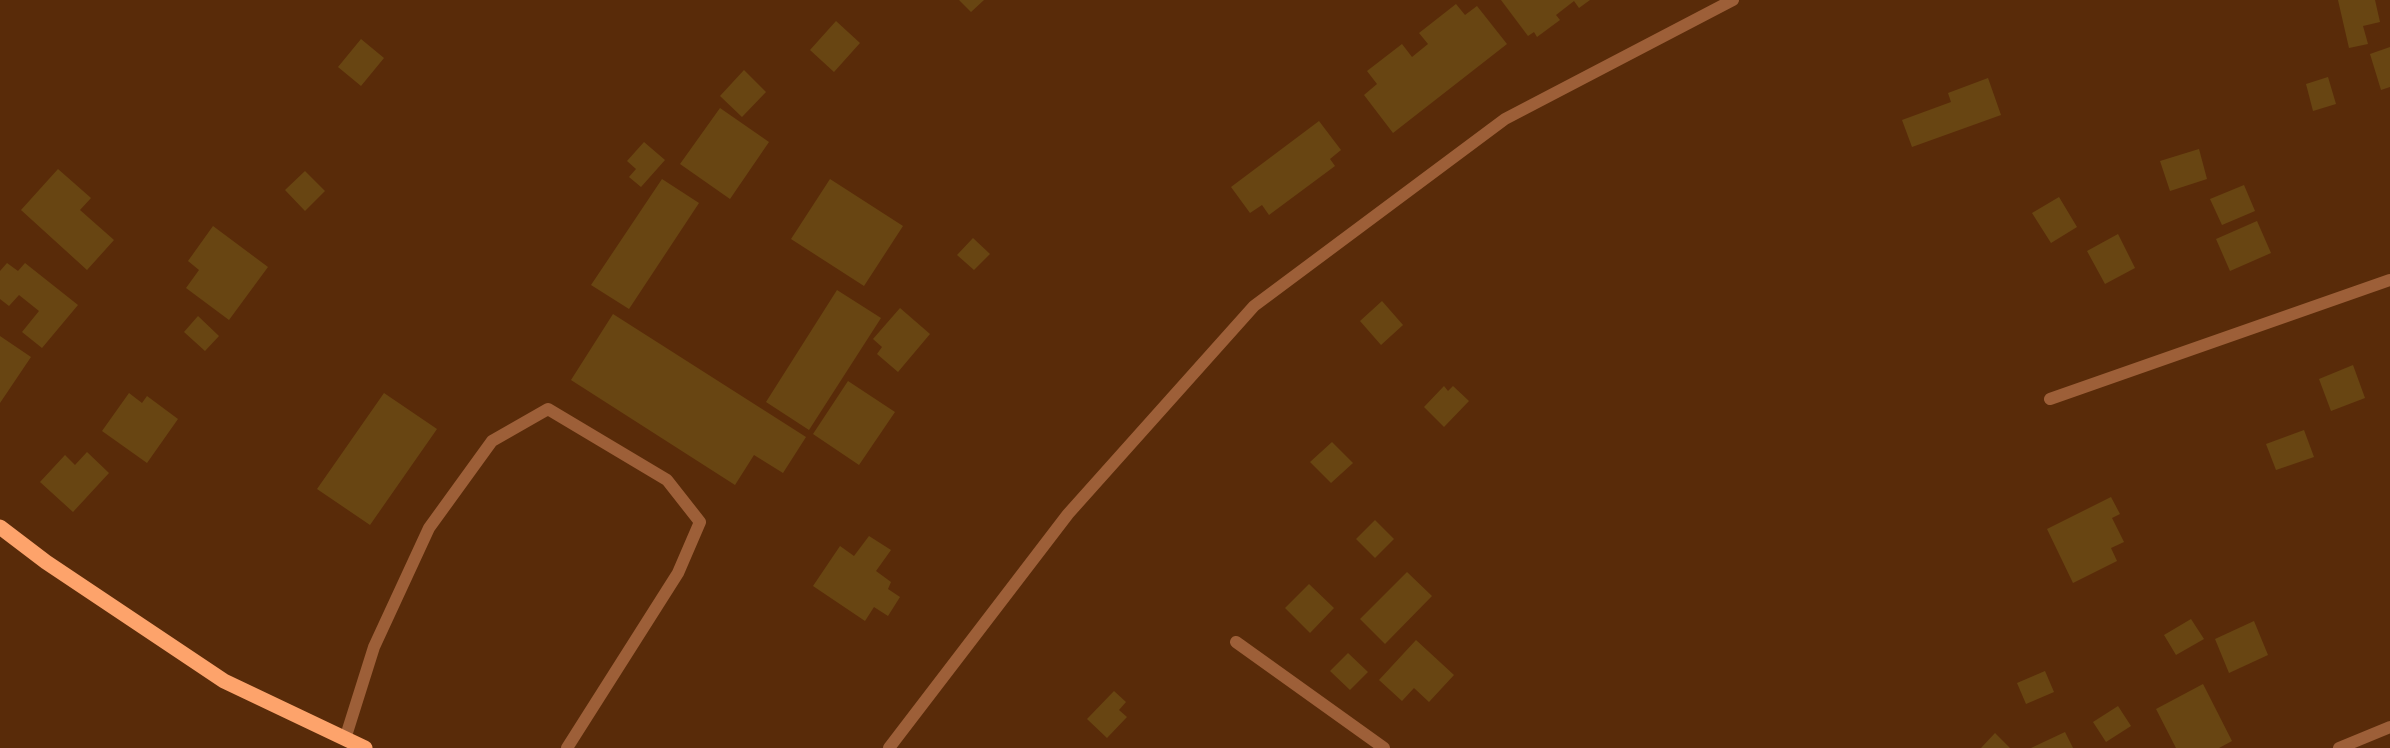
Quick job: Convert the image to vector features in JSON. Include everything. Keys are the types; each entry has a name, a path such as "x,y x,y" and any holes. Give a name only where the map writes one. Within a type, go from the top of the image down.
{"highway":[{"path":"0,527 46,562 224,681 365,748"}],"street":[{"path":"889,748 1068,514 1254,306 1505,120 1732,0"},
{"path":"2050,399 2390,280"},
{"path":"345,738 374,648 429,528 492,441 548,409 666,480 700,522 678,572 566,748"},
{"path":"1236,642 1384,748"},
{"path":"2339,748 2390,727"}],"building":[{"path":"959,0 984,0 971,12"},
{"path":"1501,0 1590,0 1579,8 1574,1 1556,15 1560,20 1537,37 1534,32 1528,36"},
{"path":"2338,0 2375,0 2380,22 2363,26 2368,44 2349,48"},
{"path":"1456,4 1465,15 1477,6 1507,44 1393,133 1364,95 1377,84 1367,71 1402,44 1412,57 1428,44 1419,33"},
{"path":"836,21 860,43 834,72 810,50"},
{"path":"361,39 384,58 361,86 338,67"},
{"path":"2390,47 2390,87 2381,90 2370,54"},
{"path":"744,70 766,92 742,117 720,96"},
{"path":"2328,77 2336,104 2313,111 2306,84"},
{"path":"1988,78 2001,115 1912,147 1902,120 1951,102 1948,93"},
{"path":"720,108 769,142 730,199 680,164"},
{"path":"1319,121 1341,150 1330,159 1335,166 1269,215 1262,205 1250,213 1231,187"},
{"path":"644,142 665,160 641,187 629,177 636,169 627,161"},
{"path":"2199,149 2207,179 2170,191 2160,161"},
{"path":"58,169 91,198 80,210 114,240 87,270 21,210"},
{"path":"305,171 325,191 305,211 285,190"},
{"path":"662,179 699,203 629,309 591,285"},
{"path":"830,179 903,226 864,286 791,239"},
{"path":"2244,185 2255,211 2222,225 2210,199"},
{"path":"2059,197 2077,227 2051,243 2032,213"},
{"path":"2257,221 2271,253 2230,271 2216,239"},
{"path":"213,226 268,267 229,320 186,288 199,270 188,261"},
{"path":"2118,234 2135,268 2105,284 2087,251"},
{"path":"973,238 990,254 974,270 957,255"},
{"path":"7,263 18,271 25,263 78,305 42,348 22,332 39,311 19,295 9,306 0,299 0,271"},
{"path":"837,290 881,318 809,430 766,402"},
{"path":"1382,301 1403,325 1381,345 1360,321"},
{"path":"900,308 930,334 898,372 877,354 882,347 873,339"},
{"path":"613,314 806,437 783,473 754,455 735,485 571,380"},
{"path":"198,316 219,336 205,351 184,332"},
{"path":"0,336 31,357 0,403"},
{"path":"2353,365 2365,398 2331,411 2319,379"},
{"path":"848,381 895,412 859,465 813,434"},
{"path":"1444,386 1448,391 1453,386 1469,401 1444,427 1424,407"},
{"path":"129,393 142,403 147,396 178,419 147,463 102,431"},
{"path":"384,393 437,429 370,525 317,489"},
{"path":"2304,430 2314,457 2276,470 2266,444"},
{"path":"1332,442 1353,463 1331,483 1310,462"},
{"path":"87,452 109,473 73,512 40,482 65,455 75,465"},
{"path":"2111,497 2120,514 2112,518 2124,542 2111,548 2117,561 2073,583 2047,529"},
{"path":"1375,520 1394,539 1375,558 1356,539"},
{"path":"869,536 891,550 876,571 891,582 888,589 900,597 888,616 874,607 865,621 813,586 840,546 854,556"},
{"path":"1407,572 1432,596 1385,644 1360,619"},
{"path":"1309,584 1334,608 1310,633 1285,608"},
{"path":"2191,619 2204,639 2176,655 2164,635"},
{"path":"2254,621 2268,655 2229,673 2215,639"},
{"path":"1416,640 1454,675 1429,702 1414,688 1402,701 1379,680"},
{"path":"1348,653 1368,672 1350,690 1330,671"},
{"path":"2045,671 2054,692 2026,704 2017,683"},
{"path":"2203,684 2232,741 2219,748 2176,748 2156,709"},
{"path":"1114,691 1126,702 1119,710 1127,717 1107,738 1087,719"},
{"path":"2118,706 2131,726 2106,742 2093,722"},
{"path":"2065,732 2073,748 2031,748"},
{"path":"1995,733 2010,748 1981,748"}]}
